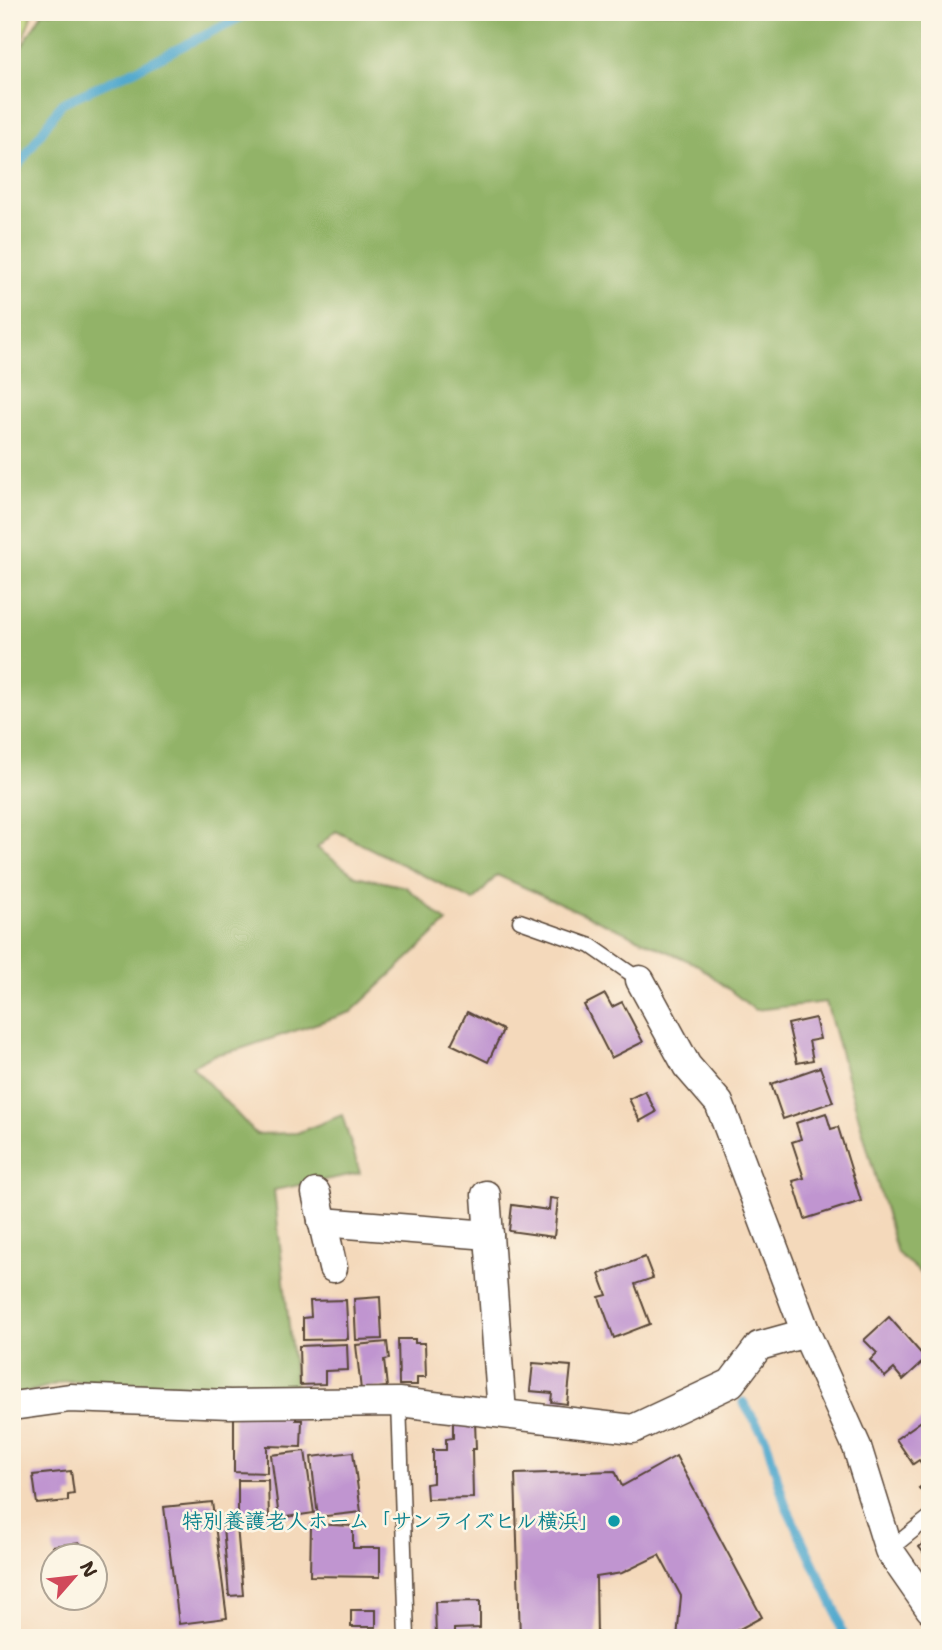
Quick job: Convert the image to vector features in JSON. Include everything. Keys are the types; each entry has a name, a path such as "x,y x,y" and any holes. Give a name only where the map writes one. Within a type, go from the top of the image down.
{"street":[{"path":"640,979 687,1066 719,1103 806,1333 857,1447 889,1550 930,1609"},
{"path":"316,1193 333,1268"},
{"path":"486,1195 502,1413"},
{"path":"322,1222 489,1235"},
{"path":"12,1406 70,1398 230,1404 399,1402 633,1429 731,1383 759,1346 806,1333"}],"lane":[{"path":"520,921 592,946 640,979"},
{"path":"399,1402 407,1638"},
{"path":"889,1550 930,1517"}],"green space":[{"path":"12,12 33,12 12,65"},
{"path":"43,12 930,12 930,1281 897,1253 826,1002 755,1010 698,965 497,875 474,901 336,831 317,848 356,876 406,887 447,922 351,1012 214,1055 192,1066 256,1134 297,1133 342,1115 360,1173 274,1190 296,1389 66,1381 12,1397 12,62"}],"building":[{"path":"605,994 612,1007 622,1002 643,1042 611,1058 584,1005"},
{"path":"467,1012 503,1030 488,1062 451,1044"},
{"path":"815,1018 820,1039 809,1041 813,1060 797,1063 788,1024"},
{"path":"820,1067 833,1102 783,1119 771,1084"},
{"path":"645,1091 656,1112 640,1121 629,1099"},
{"path":"826,1113 831,1129 838,1127 861,1201 805,1219 793,1181 804,1178 792,1142 801,1139 796,1123"},
{"path":"550,1198 558,1199 554,1237 509,1231 512,1205 549,1210"},
{"path":"645,1257 653,1278 635,1284 650,1324 614,1338 599,1297 607,1295 599,1274"},
{"path":"380,1297 382,1339 356,1340 354,1299"},
{"path":"346,1300 348,1339 303,1340 303,1318 311,1317 310,1301"},
{"path":"889,1317 926,1359 903,1380 894,1369 885,1377 870,1360 877,1353 864,1340"},
{"path":"398,1339 415,1339 415,1343 425,1343 426,1377 417,1377 417,1385 399,1385"},
{"path":"387,1342 389,1359 384,1360 387,1387 361,1390 356,1345"},
{"path":"347,1344 348,1370 325,1371 325,1384 300,1385 299,1346"},
{"path":"533,1363 571,1366 567,1404 551,1402 552,1393 530,1391"},
{"path":"234,1413 296,1415 296,1420 302,1420 301,1447 267,1446 267,1473 234,1472"},
{"path":"930,1415 930,1468 926,1470 919,1460 913,1464 896,1439"},
{"path":"453,1422 475,1422 476,1449 472,1449 473,1498 427,1499 426,1484 433,1483 433,1450 446,1450 446,1439 453,1438"},
{"path":"305,1451 314,1513 279,1518 271,1455"},
{"path":"353,1452 361,1512 318,1517 311,1457"},
{"name":"特別養護老人ホーム「サンライズヒル横浜」","path":"676,1456 762,1617 723,1638 677,1638 681,1596 659,1555 622,1573 596,1577 597,1638 520,1638 515,1474 615,1471 622,1486"},
{"path":"71,1471 74,1494 68,1495 68,1501 37,1504 33,1475"},
{"path":"238,1480 268,1480 269,1518 238,1519"},
{"path":"930,1480 930,1502 919,1488"},
{"path":"212,1502 227,1618 179,1624 164,1507"},
{"path":"311,1524 353,1526 353,1548 380,1548 380,1577 310,1576"},
{"path":"237,1526 243,1595 229,1596 223,1527"},
{"path":"930,1538 930,1561 919,1547"},
{"path":"480,1601 480,1628 454,1629 454,1634 480,1634 480,1638 436,1638 435,1602"},
{"path":"351,1610 376,1610 376,1627 351,1627"}],"waterway":[{"path":"12,175 62,103 251,12"},
{"path":"743,1402 766,1439 785,1504 836,1611 843,1638"}],"place":[{"name":"特別養護老人ホーム「サンライズヒル横浜」","path":"614,1521"}]}
